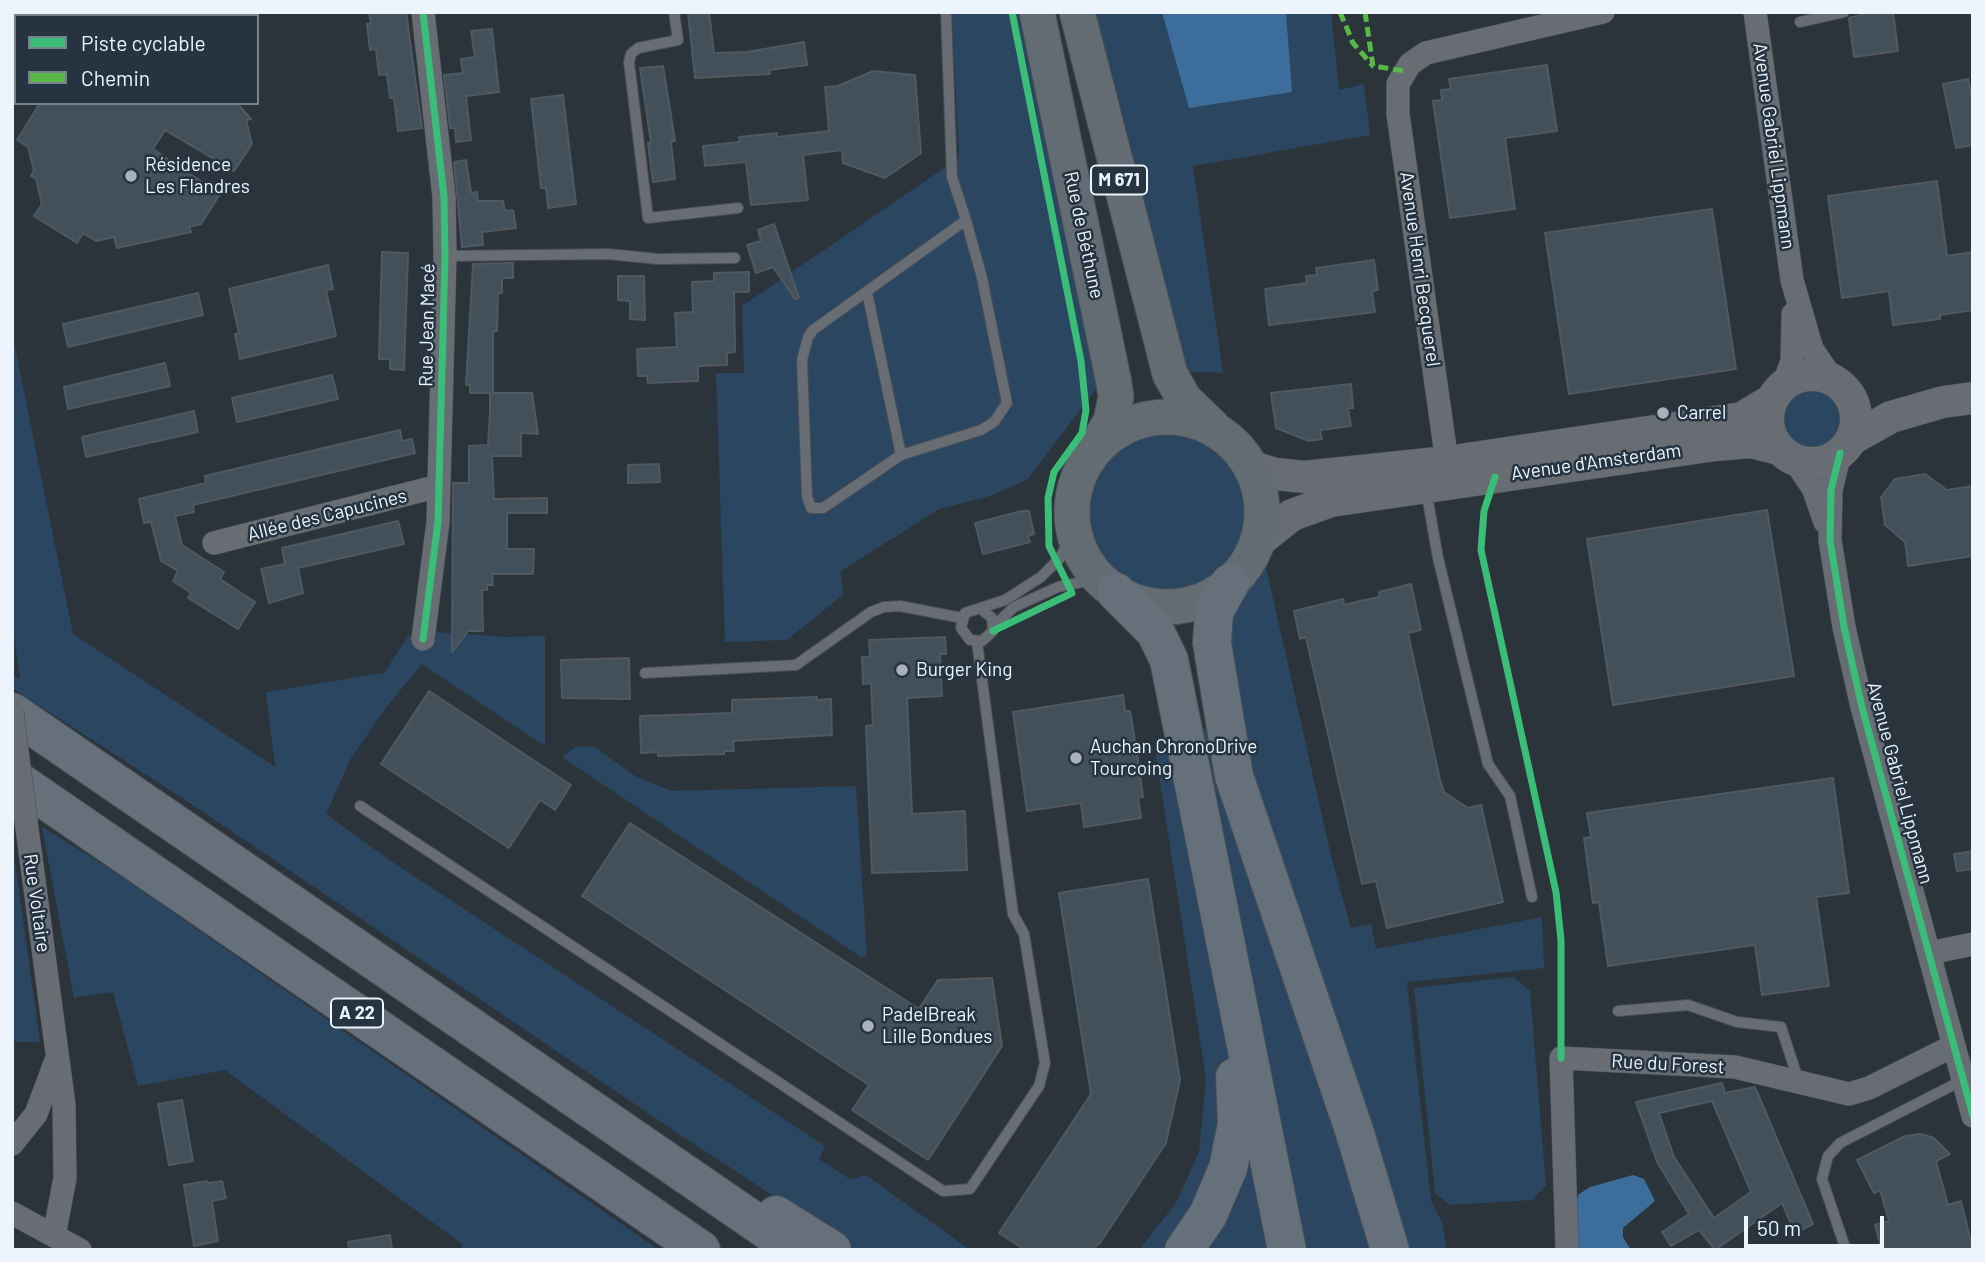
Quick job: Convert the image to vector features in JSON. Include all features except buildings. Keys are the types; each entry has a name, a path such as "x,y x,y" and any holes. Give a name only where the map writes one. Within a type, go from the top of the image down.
{"highway":[{"path":"1230,583 1214,612 1212,643 1234,776 1353,1130 1390,1250"},
{"path":"1111,588 1145,619 1163,644 1174,677 1287,1250"},
{"name":"A 22","path":"12,711 796,1250"},
{"path":"1184,1250 1208,1215 1223,1183 1233,1153 1237,1114 1233,1057 1188,750"},
{"name":"A 22","path":"12,778 701,1250"},
{"path":"648,1148 714,1175 832,1250"}],"main road":[{"name":"Rue de Béthune","path":"1037,12 1116,397 1111,421 1093,453"},
{"name":"M 671","path":"1077,12 1170,374 1184,399 1216,429"},
{"path":"1150,418 1189,419 1216,429 1236,446 1252,467 1262,504 1258,542 1249,560 1230,583 1207,598 1179,606 1142,604 1111,588 1085,560 1074,530 1073,503 1076,485 1093,453 1114,433 1150,418"}],"street":[{"name":"Rue Jean Macé","path":"423,12 444,197 445,256 439,486 433,574 423,639"},
{"name":"Avenue Henri Becquerel","path":"1447,461 1398,114 1397,91 1401,76 1410,64 1426,53 1603,12"},
{"name":"Avenue Gabriel Lippmann","path":"1755,12 1792,280 1793,354 1777,393"},
{"name":"Avenue Gabriel Lippmann","path":"1792,280 1812,349 1840,386"},
{"path":"1807,375 1868,399 1958,400 1891,418 1818,463 1786,455 1768,422 1777,393 1807,375"},
{"path":"1840,386 1856,417 1846,446"},
{"name":"Avenue d'Amsterdam","path":"1252,467 1276,474 1304,477 1447,461 1736,419 1758,411 1777,393"},
{"name":"Avenue d'Amsterdam","path":"1258,542 1284,521 1314,505 1728,444 1751,442 1786,455"},
{"name":"Avenue Gabriel Lippmann","path":"1830,540 1831,490 1846,446"},
{"name":"Avenue Gabriel Lippmann","path":"1786,455 1813,488 1830,540 1859,695 1973,1116"},
{"name":"Allée des Capucines","path":"214,543 439,486"},
{"name":"Rue Voltaire","path":"12,711 64,1105 65,1178 54,1236"},
{"path":"1929,953 1973,944"},
{"name":"Rue du Forest","path":"1567,1250 1561,1058 1717,1065 1840,1094 1860,1092 1953,1046"},
{"name":"Rue Voltaire","path":"12,1144 30,1124 43,1102 57,1054"},
{"path":"12,1213 80,1250"}],"lane":[{"path":"674,12 678,40 638,48 629,62 648,218 738,208"},
{"path":"946,12 950,163 966,220 982,278 1007,402 994,422 981,430 901,455 822,508 816,509 808,504 803,347 813,330 966,220"},
{"path":"1800,22 1844,12"},
{"path":"445,256 608,254 658,259 735,258"},
{"path":"867,292 901,455"},
{"path":"1425,487 1438,558 1488,764 1510,796 1532,897"},
{"path":"977,642 963,634 962,618 970,610 1005,600 1048,572 1065,551 1074,530"},
{"path":"977,642 990,636 994,626 1014,607 1058,586 1082,582 1111,588"},
{"path":"645,673 796,665 871,612 884,607 900,606 962,618"},
{"path":"981,609 991,615 994,626"},
{"path":"360,806 943,1191 970,1189 1039,1086 1045,1063 1024,934 1013,914 977,642"},
{"path":"1618,1011 1688,1005 1737,1022 1781,1027 1799,1083"},
{"path":"1846,1250 1822,1179 1828,1156 1840,1143 1963,1080"}],"shaded area":[{"path":"952,12 1024,12 1103,380 1027,480 990,496 939,509 841,571 843,595 787,640 725,642 716,373 744,373 742,306 959,158"},
{"path":"1086,12 1331,12 1339,90 1364,84 1370,135 1193,166 1223,373 1182,371"},
{"path":"1162,12 1286,12 1292,92 1189,108"},
{"path":"12,332 73,634 275,767 266,692 384,673 409,635 430,646 437,632 506,637 545,636 545,746 422,664 384,710 350,760 326,814 391,861 825,1146 819,1159 850,1179 866,1175 970,1250 856,1250 679,1134 190,803 12,688 12,675 20,678 12,622"},
{"path":"1807,388 1819,388 1836,397 1843,408 1843,432 1836,443 1819,452 1807,452 1795,447 1786,438 1781,426 1781,414 1786,402 1795,393"},
{"path":"1166,430 1197,436 1224,454 1242,481 1248,512 1242,543 1224,570 1197,588 1166,594 1135,588 1108,570 1090,543 1084,512 1090,481 1108,454 1135,436"},
{"path":"1265,562 1331,856 1351,928 1371,924 1376,949 1542,917 1544,968 1407,982 1431,1201 1442,1222 1447,1250 1139,1250 1176,1203 1199,1152 1206,1079 1154,743 1237,720 1224,627 1236,596 1249,575"},
{"path":"577,746 595,747 635,776 671,791 856,786 867,956 861,957 562,757"},
{"path":"42,827 109,868 659,1250 463,1250 462,1244 225,1070 138,1086 113,992 74,998"},
{"path":"12,841 40,1042 16,1042 12,1037"},
{"path":"1514,977 1530,991 1546,1185 1532,1200 1450,1205 1435,1193 1414,988"},
{"path":"1633,1175 1644,1179 1655,1201 1623,1228 1623,1237 1631,1250 1576,1250 1576,1200 1579,1194 1590,1187"}],"marked path":[{"path":"1340,12 1353,43 1373,66"},
{"path":"1365,12 1373,66 1405,71"}],"cycle path":[{"path":"423,12 444,197 445,256 438,522 423,639"},
{"path":"993,631 1072,593 1049,546 1048,498 1054,472 1082,433 1086,410 1081,361 1012,12"},
{"path":"1840,453 1831,490 1830,540 1844,627 1862,707 1973,1116"},
{"path":"1495,477 1484,511 1481,550 1556,892 1561,940 1561,1058"}],"place":[{"name":"Résidence Les Flandres","path":"131,176"},
{"name":"Carrel","path":"1663,413"},
{"name":"Burger King","path":"902,670"},
{"name":"Auchan ChronoDrive Tourcoing","path":"1076,758"},
{"name":"PadelBreak Lille Bondues","path":"868,1026"}]}
